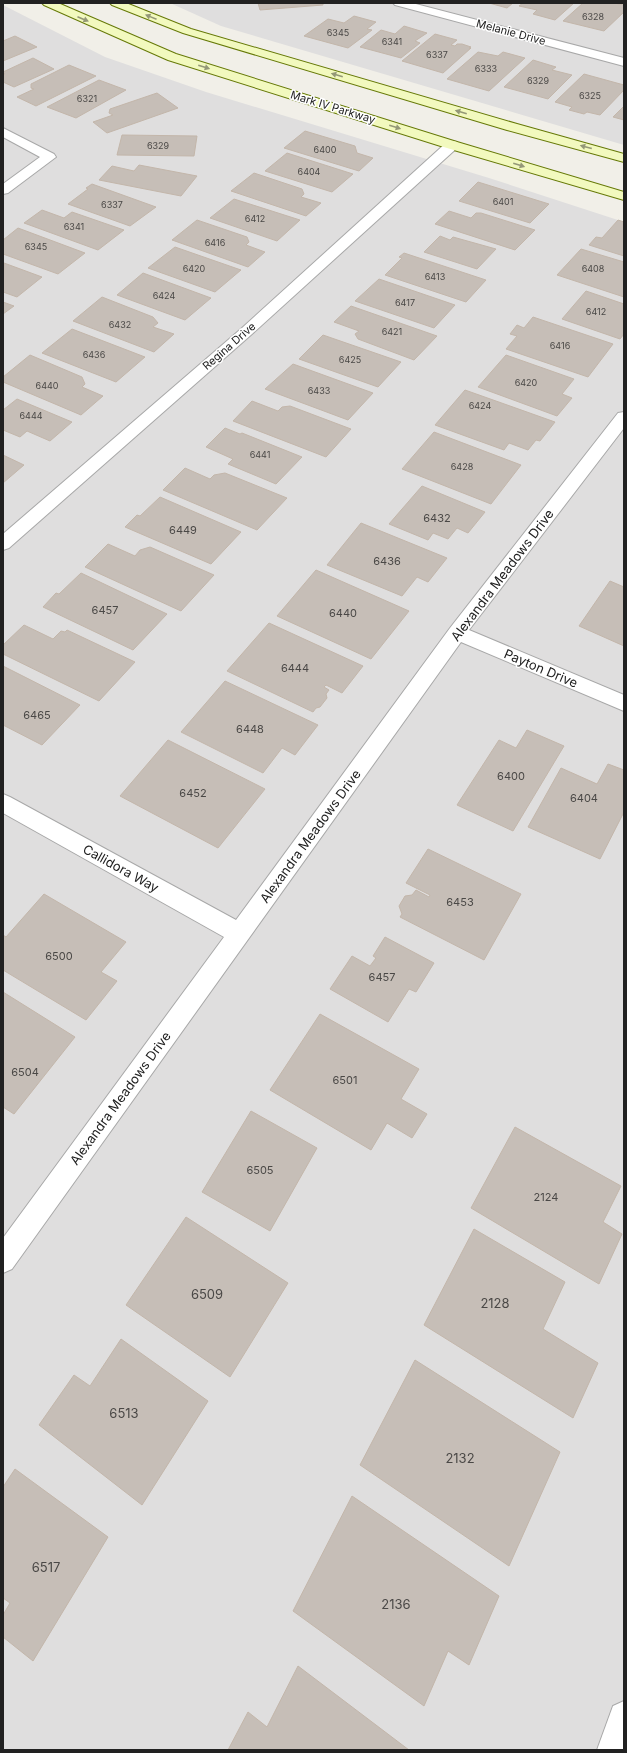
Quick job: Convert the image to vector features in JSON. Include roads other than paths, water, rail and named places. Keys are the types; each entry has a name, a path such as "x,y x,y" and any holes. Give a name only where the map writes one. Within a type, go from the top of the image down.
{"main road":[{"name":"Mark IV Parkway","path":"48,3 172,57 452,145 624,196"},
{"path":"116,3 187,31 504,125 624,158"}],"street":[{"name":"Melanie Drive","path":"399,3 624,62"},
{"path":"3,132 49,157 3,190"},
{"name":"Regina Drive","path":"3,544 247,330 452,145"},
{"name":"Alexandra Meadows Drive","path":"3,1260 457,633 624,417"},
{"name":"Payton Drive","path":"457,633 624,703"},
{"name":"Callidora Way","path":"3,803 240,934"},
{"path":"612,1750 624,1717"}]}
